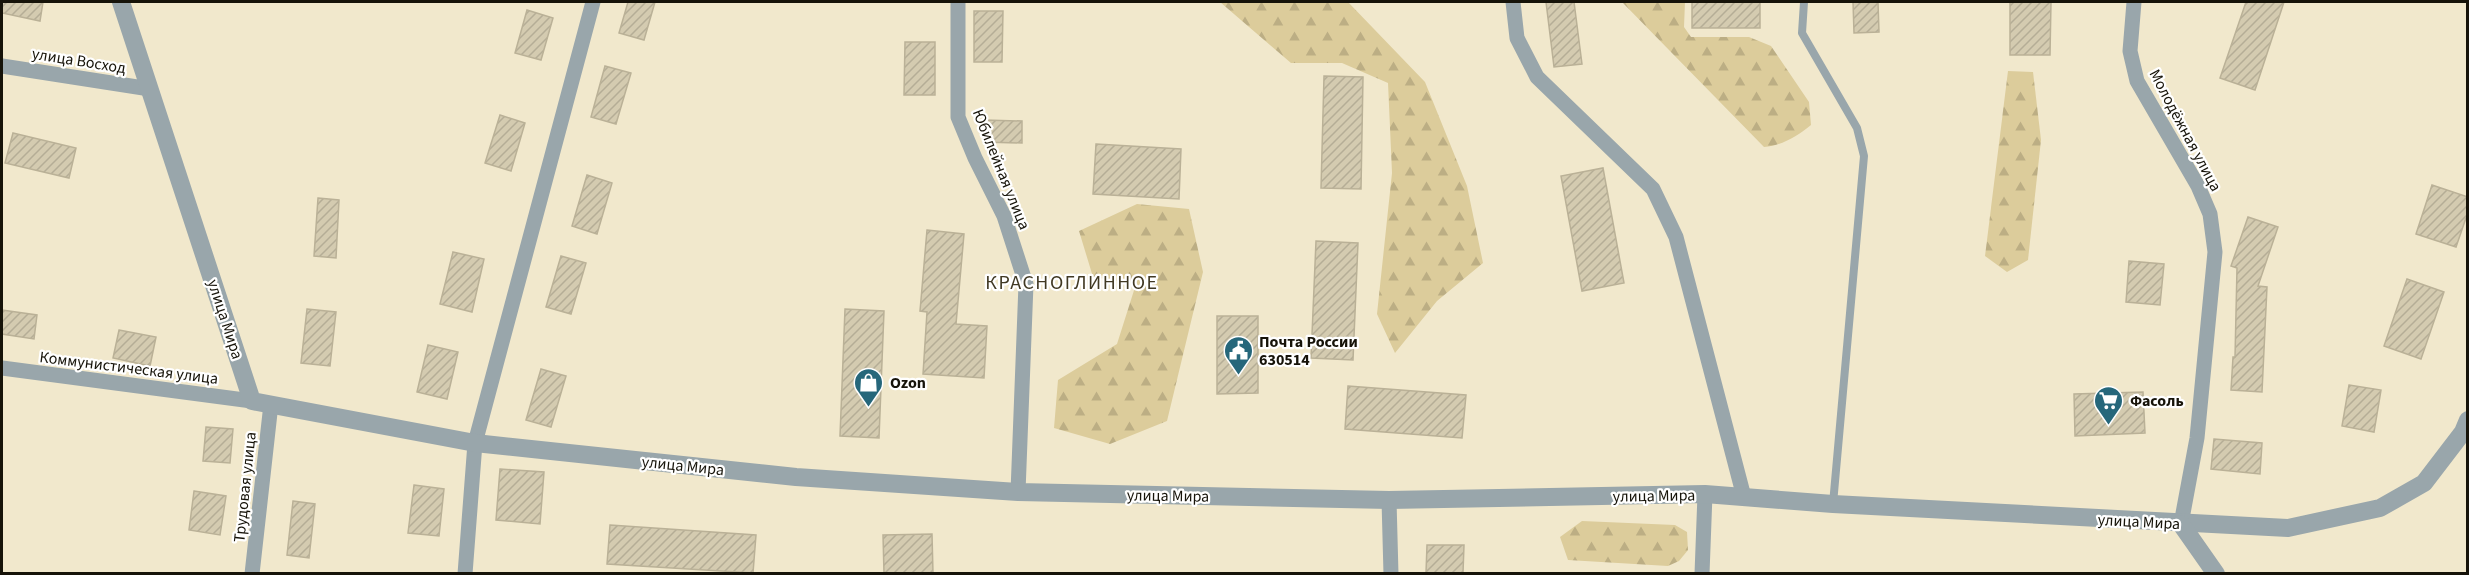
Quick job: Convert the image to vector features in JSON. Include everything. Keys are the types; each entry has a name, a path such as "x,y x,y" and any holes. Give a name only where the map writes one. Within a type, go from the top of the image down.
{"street":[{"name":"улица Мира","path":"121,2 252,401 475,443 796,477 1018,492 1389,500 1705,494 1833,504 2288,528 2380,508 2424,483 2463,432 2468,420"},
{"path":"465,573 475,443 593,2"},
{"name":"Юбилейная улица","path":"958,2 958,117 975,158 1004,216 1026,284 1018,492"},
{"path":"1513,2 1517,38 1537,77 1653,189 1676,237 1744,497"},
{"name":"Молодёжная улица","path":"2134,2 2130,51 2138,81 2198,186 2210,214 2215,252 2197,438 2181,524"},
{"name":"улица Восход","path":"2,66 150,89"},
{"name":"Коммунистическая улица","path":"2,368 252,401"},
{"name":"Трудовая улица","path":"252,573 271,404"},
{"path":"1702,573 1705,494"},
{"path":"1389,500 1391,573"},
{"path":"2181,524 2216,573"}],"lane":[{"path":"1804,2 1802,33 1857,128 1864,156 1833,504"}],"green space":[{"path":"1220,2 1348,2 1425,82 1467,186 1483,263 1437,301 1395,353 1377,314 1392,173 1388,83 1342,63 1291,63"},
{"path":"1622,2 1685,2 1684,27 1691,37 1749,37 1771,46 1809,102 1811,125 1789,140 1764,147"},
{"path":"2008,71 2033,72 2041,140 2028,260 2007,272 1985,256"},
{"path":"1137,204 1189,209 1203,272 1167,421 1110,444 1054,428 1058,380 1117,344 1136,284 1093,277 1079,231"},
{"path":"1582,521 1675,525 1687,532 1688,550 1679,561 1668,566 1568,560 1560,537"}],"building":[{"path":"2,2 43,2 40,21 2,13"},
{"path":"628,2 655,2 644,40 619,33"},
{"path":"1546,2 1574,2 1582,64 1554,67"},
{"path":"1692,2 1760,2 1760,28 1692,28"},
{"path":"1853,2 1878,2 1879,32 1854,33"},
{"path":"2010,2 2051,2 2050,55 2010,55"},
{"path":"2246,2 2284,2 2255,90 2220,78"},
{"path":"527,10 553,18 541,60 515,53"},
{"path":"974,11 1003,11 1002,62 974,62"},
{"path":"905,42 935,42 935,95 904,95"},
{"path":"605,66 631,73 616,124 591,117"},
{"path":"1324,76 1363,77 1361,189 1321,188"},
{"path":"500,115 525,123 511,171 485,163"},
{"path":"984,120 1022,121 1022,143 983,142"},
{"path":"13,133 76,148 69,178 5,163"},
{"path":"1096,144 1181,149 1179,199 1093,194"},
{"path":"1603,168 1624,283 1582,291 1561,176"},
{"path":"587,175 612,183 597,234 572,226"},
{"path":"2432,185 2468,197 2468,212 2456,247 2416,234"},
{"path":"318,198 339,200 336,258 314,256"},
{"path":"2248,217 2278,227 2258,286 2267,287 2262,392 2231,390 2233,357 2235,357 2237,268 2231,266"},
{"path":"927,230 964,234 956,324 987,326 984,378 923,374 927,312 920,311"},
{"path":"1316,241 1358,243 1353,360 1311,358"},
{"path":"453,252 484,259 472,312 440,304"},
{"path":"561,256 586,263 571,314 546,307"},
{"path":"2129,261 2164,264 2160,305 2126,302"},
{"path":"2407,279 2444,292 2421,359 2384,346"},
{"path":"307,309 336,312 330,366 301,363"},
{"path":"845,309 884,311 879,438 840,436"},
{"path":"2,310 37,315 34,339 2,334"},
{"path":"1217,316 1258,316 1258,393 1217,394"},
{"path":"119,330 156,337 150,366 113,358"},
{"path":"428,345 458,352 447,399 417,392"},
{"path":"541,369 566,376 551,427 526,420"},
{"path":"2349,385 2381,390 2374,432 2342,426"},
{"path":"1348,386 1466,395 1462,438 1345,429"},
{"path":"2143,392 2145,433 2075,436 2074,394"},
{"path":"206,427 233,429 230,463 203,461"},
{"path":"2214,439 2262,443 2260,474 2211,469"},
{"path":"500,469 544,472 540,524 496,520"},
{"path":"414,485 444,489 439,536 408,533"},
{"path":"194,491 226,496 220,535 189,530"},
{"path":"293,501 315,504 309,558 287,555"},
{"path":"610,525 756,535 753,573 607,564"},
{"path":"932,534 933,573 884,573 883,535"},
{"path":"1427,545 1464,545 1463,573 1426,573"}],"place":[{"name":"Почта России 630514","path":"1238,376"},
{"name":"Ozon","path":"869,408"},
{"name":"Фасоль","path":"2109,426"}],"district":[{"name":"КРАСНОГЛИННОЕ","path":"1072,282"}]}
